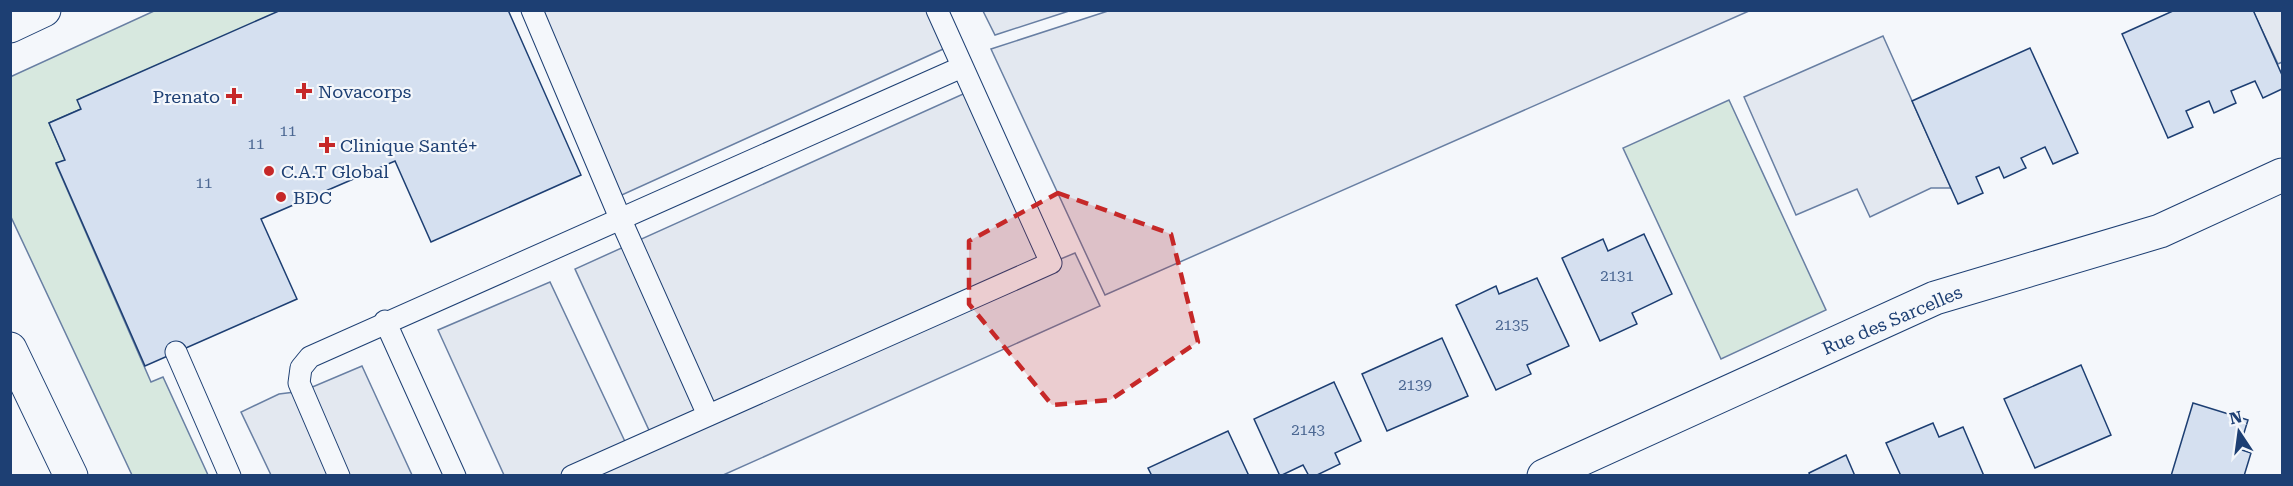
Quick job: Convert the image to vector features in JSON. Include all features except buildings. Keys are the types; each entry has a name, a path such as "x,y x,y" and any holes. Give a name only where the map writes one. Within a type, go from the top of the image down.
{"street":[{"path":"10,26 44,10"},
{"name":"Rue des Sarcelles","path":"1544,476 1935,298 2160,231 2282,176"},
{"path":"10,349 70,476"}],"lane":[{"path":"532,10 620,218 708,415"},
{"path":"572,476 1051,263 937,10"},
{"path":"339,476 299,383 301,368 310,357 385,321 962,67"},
{"path":"385,321 456,476"},
{"path":"176,352 230,476"}],"highlighted area":[{"path":"1058,193 1171,234 1198,342 1110,400 1052,405 969,304 969,241"}],"shaded area":[{"path":"1111,10 1749,11 1105,295 991,49"},
{"path":"154,11 281,11 78,100 81,109 49,123 65,160 56,164 151,382 163,377 208,475 132,475 11,217 10,77"},
{"path":"532,11 937,11 952,45 613,199"},
{"path":"983,11 1069,11 995,35"},
{"path":"2253,11 2282,11 2282,62 2278,64"},
{"path":"1883,36 1951,188 1931,188 1870,217 1857,189 1796,215 1744,97"},
{"path":"972,90 1051,263 1075,253 1100,306 721,476 504,475 438,330 550,282 629,450 653,439 575,269"},
{"path":"1729,100 1826,310 1721,359 1623,148"},
{"path":"362,366 412,475 271,475 241,412 279,394 303,391"}],"place":[{"name":"Novacorps","path":"304,91"},
{"name":"Prenato","path":"234,96"},
{"name":"Clinique Santé+","path":"327,145"},
{"name":"C.A.T Global","path":"269,171"},
{"name":"BDC","path":"281,197"}]}
